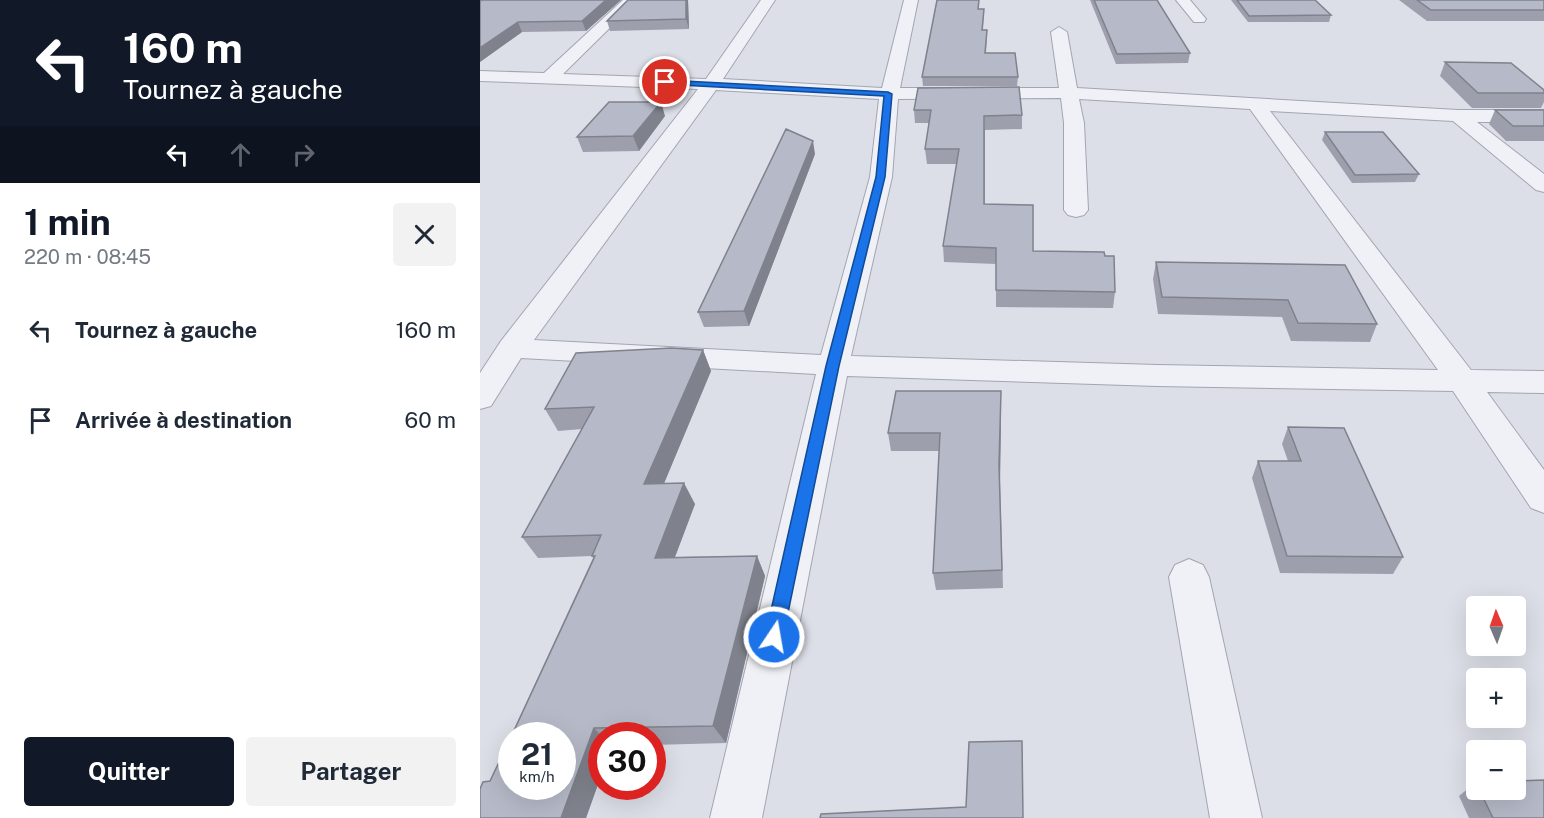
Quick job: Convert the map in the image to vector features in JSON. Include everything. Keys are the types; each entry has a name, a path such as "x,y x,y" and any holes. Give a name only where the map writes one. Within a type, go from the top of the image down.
{"street":[{"path":"549,78 632,0"},
{"path":"480,398 512,348 711,84 768,0"},
{"path":"736,818 833,366 880,177 888,94 900,56 911,0"},
{"path":"1184,0 1199,19"},
{"path":"1059,32 1074,123 1076,210"},
{"path":"480,76 711,84 888,94 1069,93 1257,106 1458,116 1544,116"},
{"path":"1257,106 1462,381 1544,498"},
{"path":"1458,116 1544,185"},
{"path":"512,348 684,360 833,366 1544,382"},
{"path":"1189,577 1236,818"}],"building":[{"path":"606,0 582,21 518,22 480,48 480,1"},
{"path":"628,0 686,0 686,19 607,21"},
{"path":"937,0 979,0 978,9 984,9 982,30 987,30 985,53 1015,53 1018,77 922,77"},
{"path":"1094,0 1157,0 1190,53 1117,54"},
{"path":"1237,0 1315,0 1331,15 1249,16"},
{"path":"1417,0 1544,0 1544,10 1431,10"},
{"path":"1445,62 1511,63 1544,90 1544,93 1478,93"},
{"path":"1019,87 1022,115 984,116 984,204 1033,205 1033,251 1104,252 1105,256 1114,256 1115,292 996,290 996,248 943,246 959,149 925,149 931,110 914,110 918,88"},
{"path":"609,102 661,102 633,136 577,137"},
{"path":"1495,110 1544,110 1544,126 1513,126"},
{"path":"786,129 813,141 744,311 698,312"},
{"path":"1325,132 1383,132 1419,174 1355,175"},
{"path":"1156,262 1345,265 1377,324 1298,323 1288,300 1162,297"},
{"path":"671,348 703,350 644,484 684,483 655,558 757,556 713,726 666,727 666,722 588,722 588,744 576,777 576,722 518,722 595,556 592,556 601,535 522,537 594,407 545,409 576,353"},
{"path":"896,391 1001,391 999,465 1002,570 933,573 940,433 888,433"},
{"path":"1288,427 1344,428 1403,557 1287,556 1258,461 1301,461"},
{"path":"1022,741 1023,818 820,818 821,814 966,807 969,742"},
{"path":"498,764 498,800 568,800 561,818 480,818 480,789 483,782 490,781"},
{"path":"1544,780 1544,818 1493,818 1484,800 1526,800 1526,781"}],"route":[{"path":"665,82 888,94 880,177 833,366 774,637"}]}
